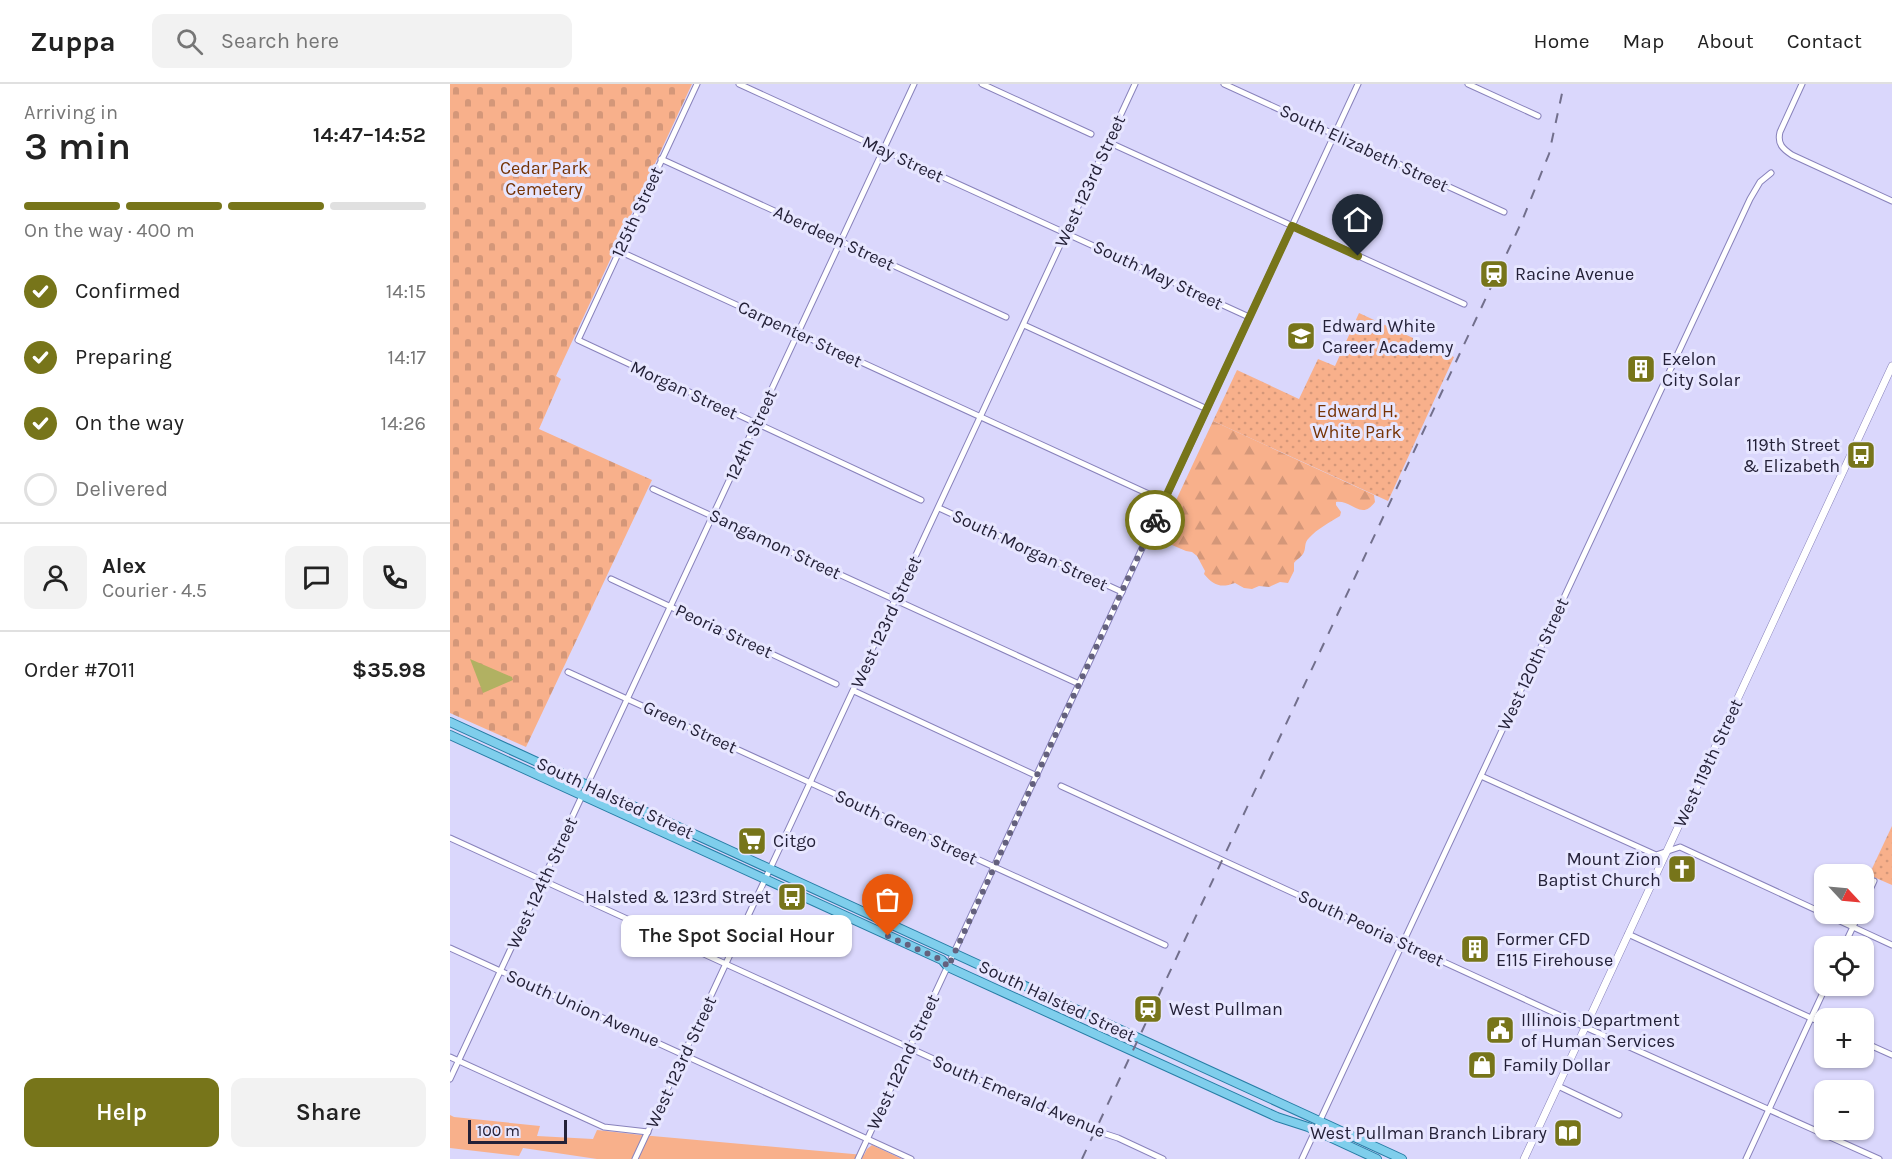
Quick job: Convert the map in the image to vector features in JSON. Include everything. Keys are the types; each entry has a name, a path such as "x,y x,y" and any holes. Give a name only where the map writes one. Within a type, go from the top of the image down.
{"main road":[{"name":"South Halsted Street","path":"450,722 1402,1159"},
{"name":"South Halsted Street","path":"450,735 942,960 948,967 1266,1113 1316,1131 1377,1159"}],"street":[{"name":"125th Street","path":"578,340 697,84"},
{"name":"May Street","path":"739,84 1066,233"},
{"name":"124th Street","path":"588,785 914,84"},
{"path":"982,84 1091,134"},
{"name":"West 123rd Street","path":"635,1159 1135,84"},
{"name":"South Elizabeth Street","path":"1224,84 1504,212"},
{"name":"West 122nd Street","path":"858,1159 1358,84"},
{"path":"1468,84 1538,116"},
{"path":"1802,84 1780,132 1779,143 1792,155 1892,201"},
{"path":"1108,142 1464,304"},
{"name":"Aberdeen Street","path":"661,159 1006,317"},
{"name":"West 120th Street","path":"1302,1159 1749,199 1760,182 1771,173"},
{"name":"South May Street","path":"1066,233 1250,317"},
{"name":"Carpenter Street","path":"619,251 1164,501"},
{"path":"1024,325 1207,409"},
{"name":"Morgan Street","path":"578,340 921,500"},
{"name":"West 119th Street","path":"1524,1159 1892,366"},
{"name":"Sangamon Street","path":"653,489 1079,684"},
{"name":"South Morgan Street","path":"939,508 1122,592"},
{"name":"Peoria Street","path":"611,579 836,684"},
{"name":"Green Street","path":"568,672 811,783"},
{"path":"854,691 1037,776"},
{"path":"1481,776 1656,855 1680,847 1892,945"},
{"name":"South Green Street","path":"811,783 1165,945"},
{"name":"West 124th Street","path":"450,1080 588,785"},
{"name":"South Peoria Street","path":"1061,786 1585,1027 1879,1159"},
{"name":"South Emerald Avenue","path":"450,838 1078,1125 1118,1138 1163,1159"},
{"path":"1849,936 1854,924"},
{"path":"1628,934 1814,1019"},
{"name":"South Union Avenue","path":"450,948 911,1159"},
{"path":"1746,1159 1821,996"},
{"path":"1874,1047 1892,1055"},
{"path":"450,1057 604,1127 648,1132"},
{"path":"1558,1086 1619,1115"}],"green space":[{"name":"Cedar Park Cemetery","path":"450,84 692,84 556,376 561,379 539,429 652,480 526,747 450,713"},
{"name":"Edward H. White Park","path":"1359,313 1454,357 1388,501 1213,421 1237,370 1299,399 1318,359 1335,366"},
{"path":"1213,421 1374,495 1375,502 1365,510 1361,510 1342,502 1336,502 1341,512 1340,516 1307,540 1303,554 1294,563 1294,571 1288,583 1280,582 1269,587 1259,586 1252,589 1235,583 1222,586 1211,581 1204,574 1205,571 1197,556 1192,552 1158,539"},
{"path":"1892,826 1892,885 1874,877 1874,864"},
{"path":"450,1115 540,1126 537,1136 593,1139 597,1130 864,1155 872,1145 902,1159 597,1159 523,1148 519,1156 450,1148"}],"shaded area":[{"path":"470,659 512,677 513,680 483,693"}],"railway":[{"path":"1082,1159 1522,221 1549,154 1564,84"}],"way so far":[{"path":"888,936 942,960 948,967 1155,520"}],"place":[{"name":"Racine Avenue","path":"1494,274"},
{"name":"Edward White Career Academy","path":"1301,336"},
{"name":"Exelon City Solar","path":"1641,369"},
{"name":"119th Street & Elizabeth","path":"1861,455"},
{"name":"Citgo","path":"752,841"},
{"name":"Mount Zion Baptist Church","path":"1682,869"},
{"name":"Halsted & 123rd Street","path":"792,897"},
{"name":"The Spot Social Hour","path":"888,936"},
{"name":"Former CFD E115 Firehouse","path":"1475,949"},
{"name":"West Pullman","path":"1148,1009"},
{"name":"Illinois Department of Human Services","path":"1500,1030"},
{"name":"Family Dollar","path":"1482,1065"},
{"name":"West Pullman Branch Library","path":"1568,1133"}],"route":[{"path":"1155,520 1292,226 1358,256"}]}
